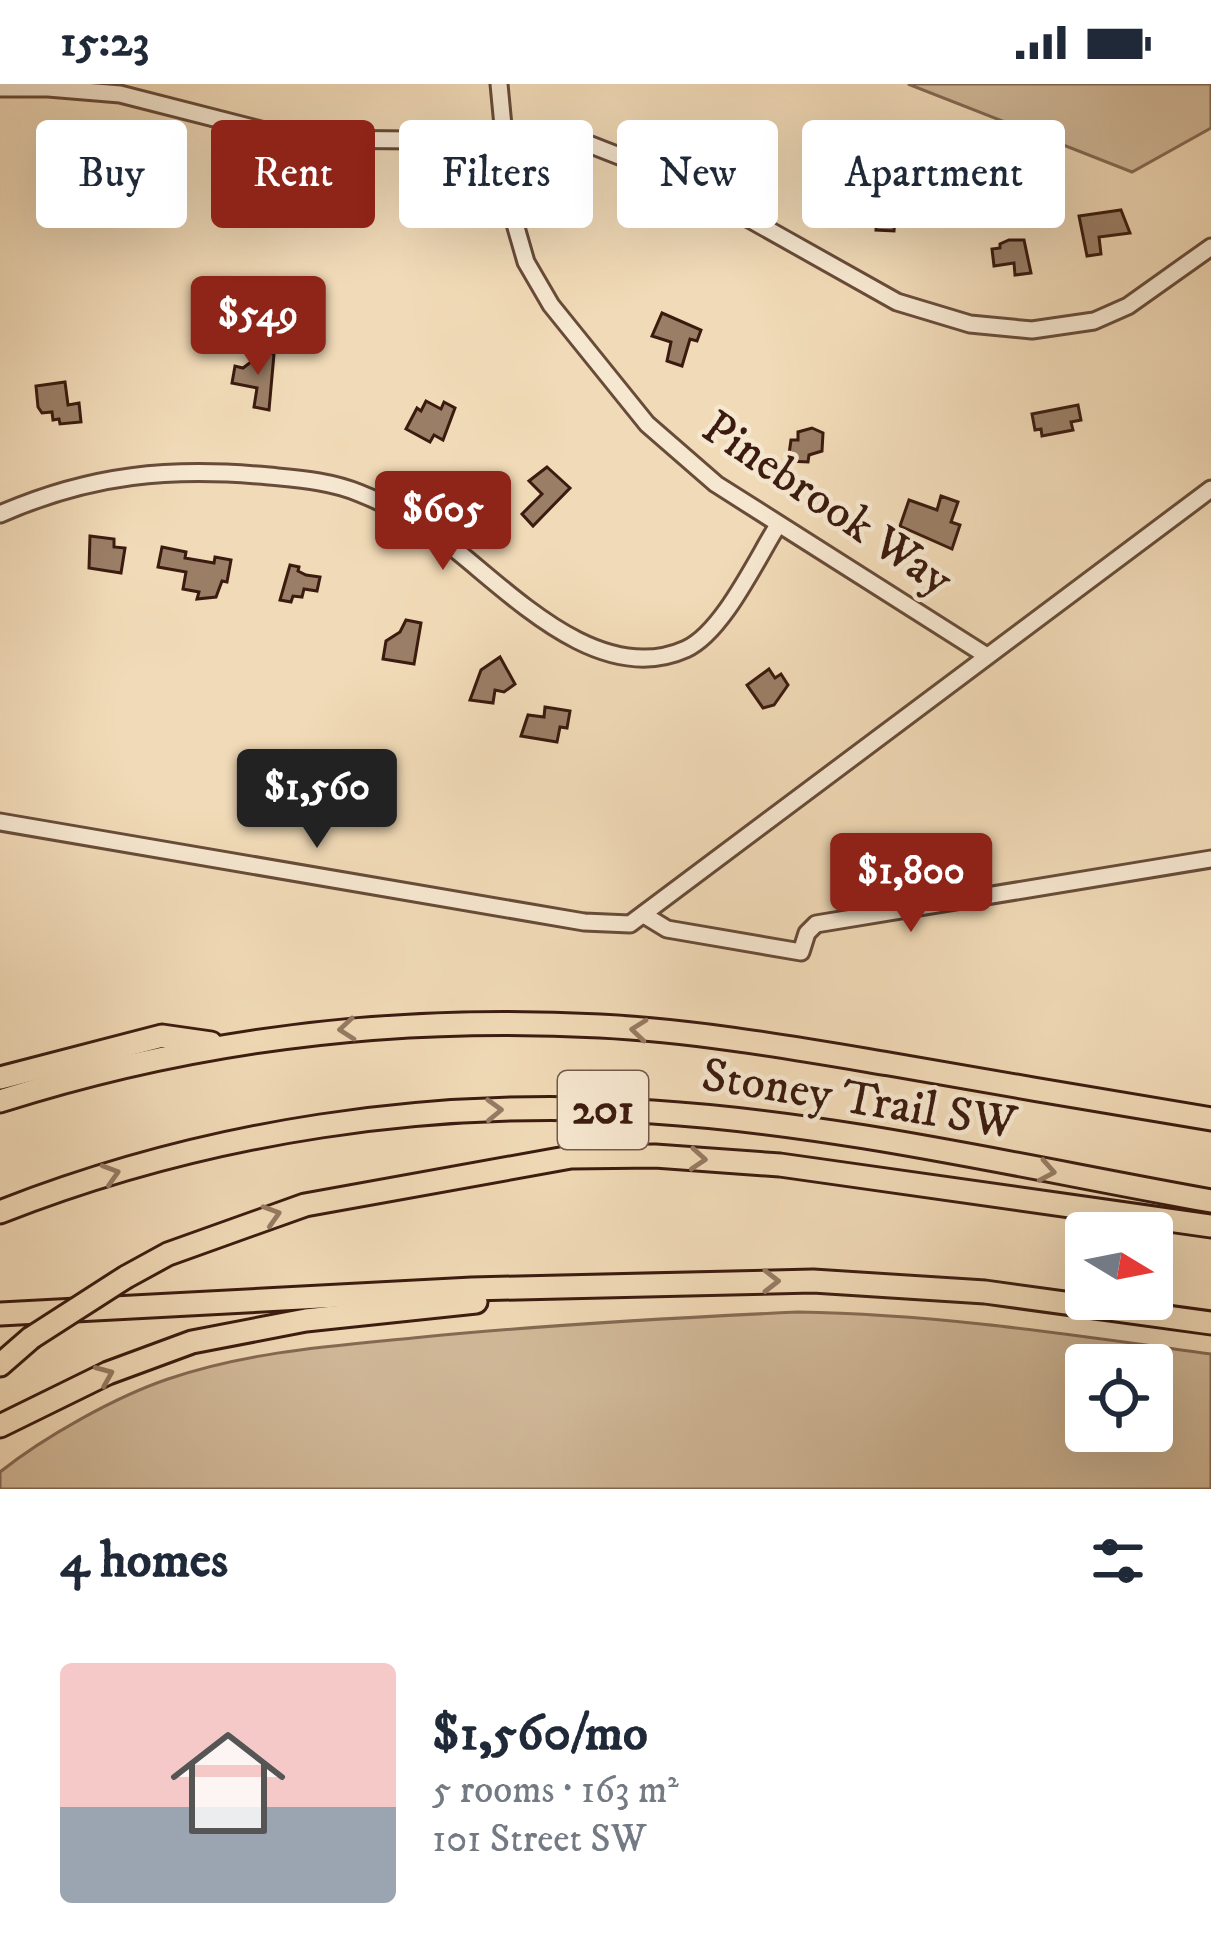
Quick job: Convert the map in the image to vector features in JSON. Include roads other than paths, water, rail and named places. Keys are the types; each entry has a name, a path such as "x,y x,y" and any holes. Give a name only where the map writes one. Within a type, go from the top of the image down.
{"highway":[{"name":"Stoney Trail SW","path":"0,1101 229,1045 380,1026 603,1026 770,1044 1211,1119"},
{"path":"0,1078 162,1036 229,1045"},
{"name":"Stoney Trail SW","path":"0,1212 138,1165 292,1130 386,1117 546,1108 654,1112 874,1140 1211,1201"},
{"path":"0,1365 31,1338 168,1254 305,1205 571,1157 655,1156 780,1165 1211,1226"},
{"path":"0,1313 211,1300 791,1281 935,1287 1211,1323"},
{"path":"0,1426 108,1372 192,1342 306,1319 654,1283"}],"street":[{"name":"Pinebrook Way","path":"500,84 501,120"},
{"path":"0,88 120,94 296,139 399,140"},
{"path":"593,148 639,161 897,302 970,324 1032,329 1094,321 1147,293 1211,247"},
{"name":"Pinebrook Way","path":"515,228 520,247 551,305 671,448 778,525 987,656"},
{"path":"0,514 70,486 139,474 222,472 330,484 412,519 563,633 597,647 644,656 687,648 707,633 778,525"},
{"path":"0,822 621,925 644,915 1211,489"},
{"path":"644,915 667,929 801,952 809,929 816,925 1211,859"}]}
